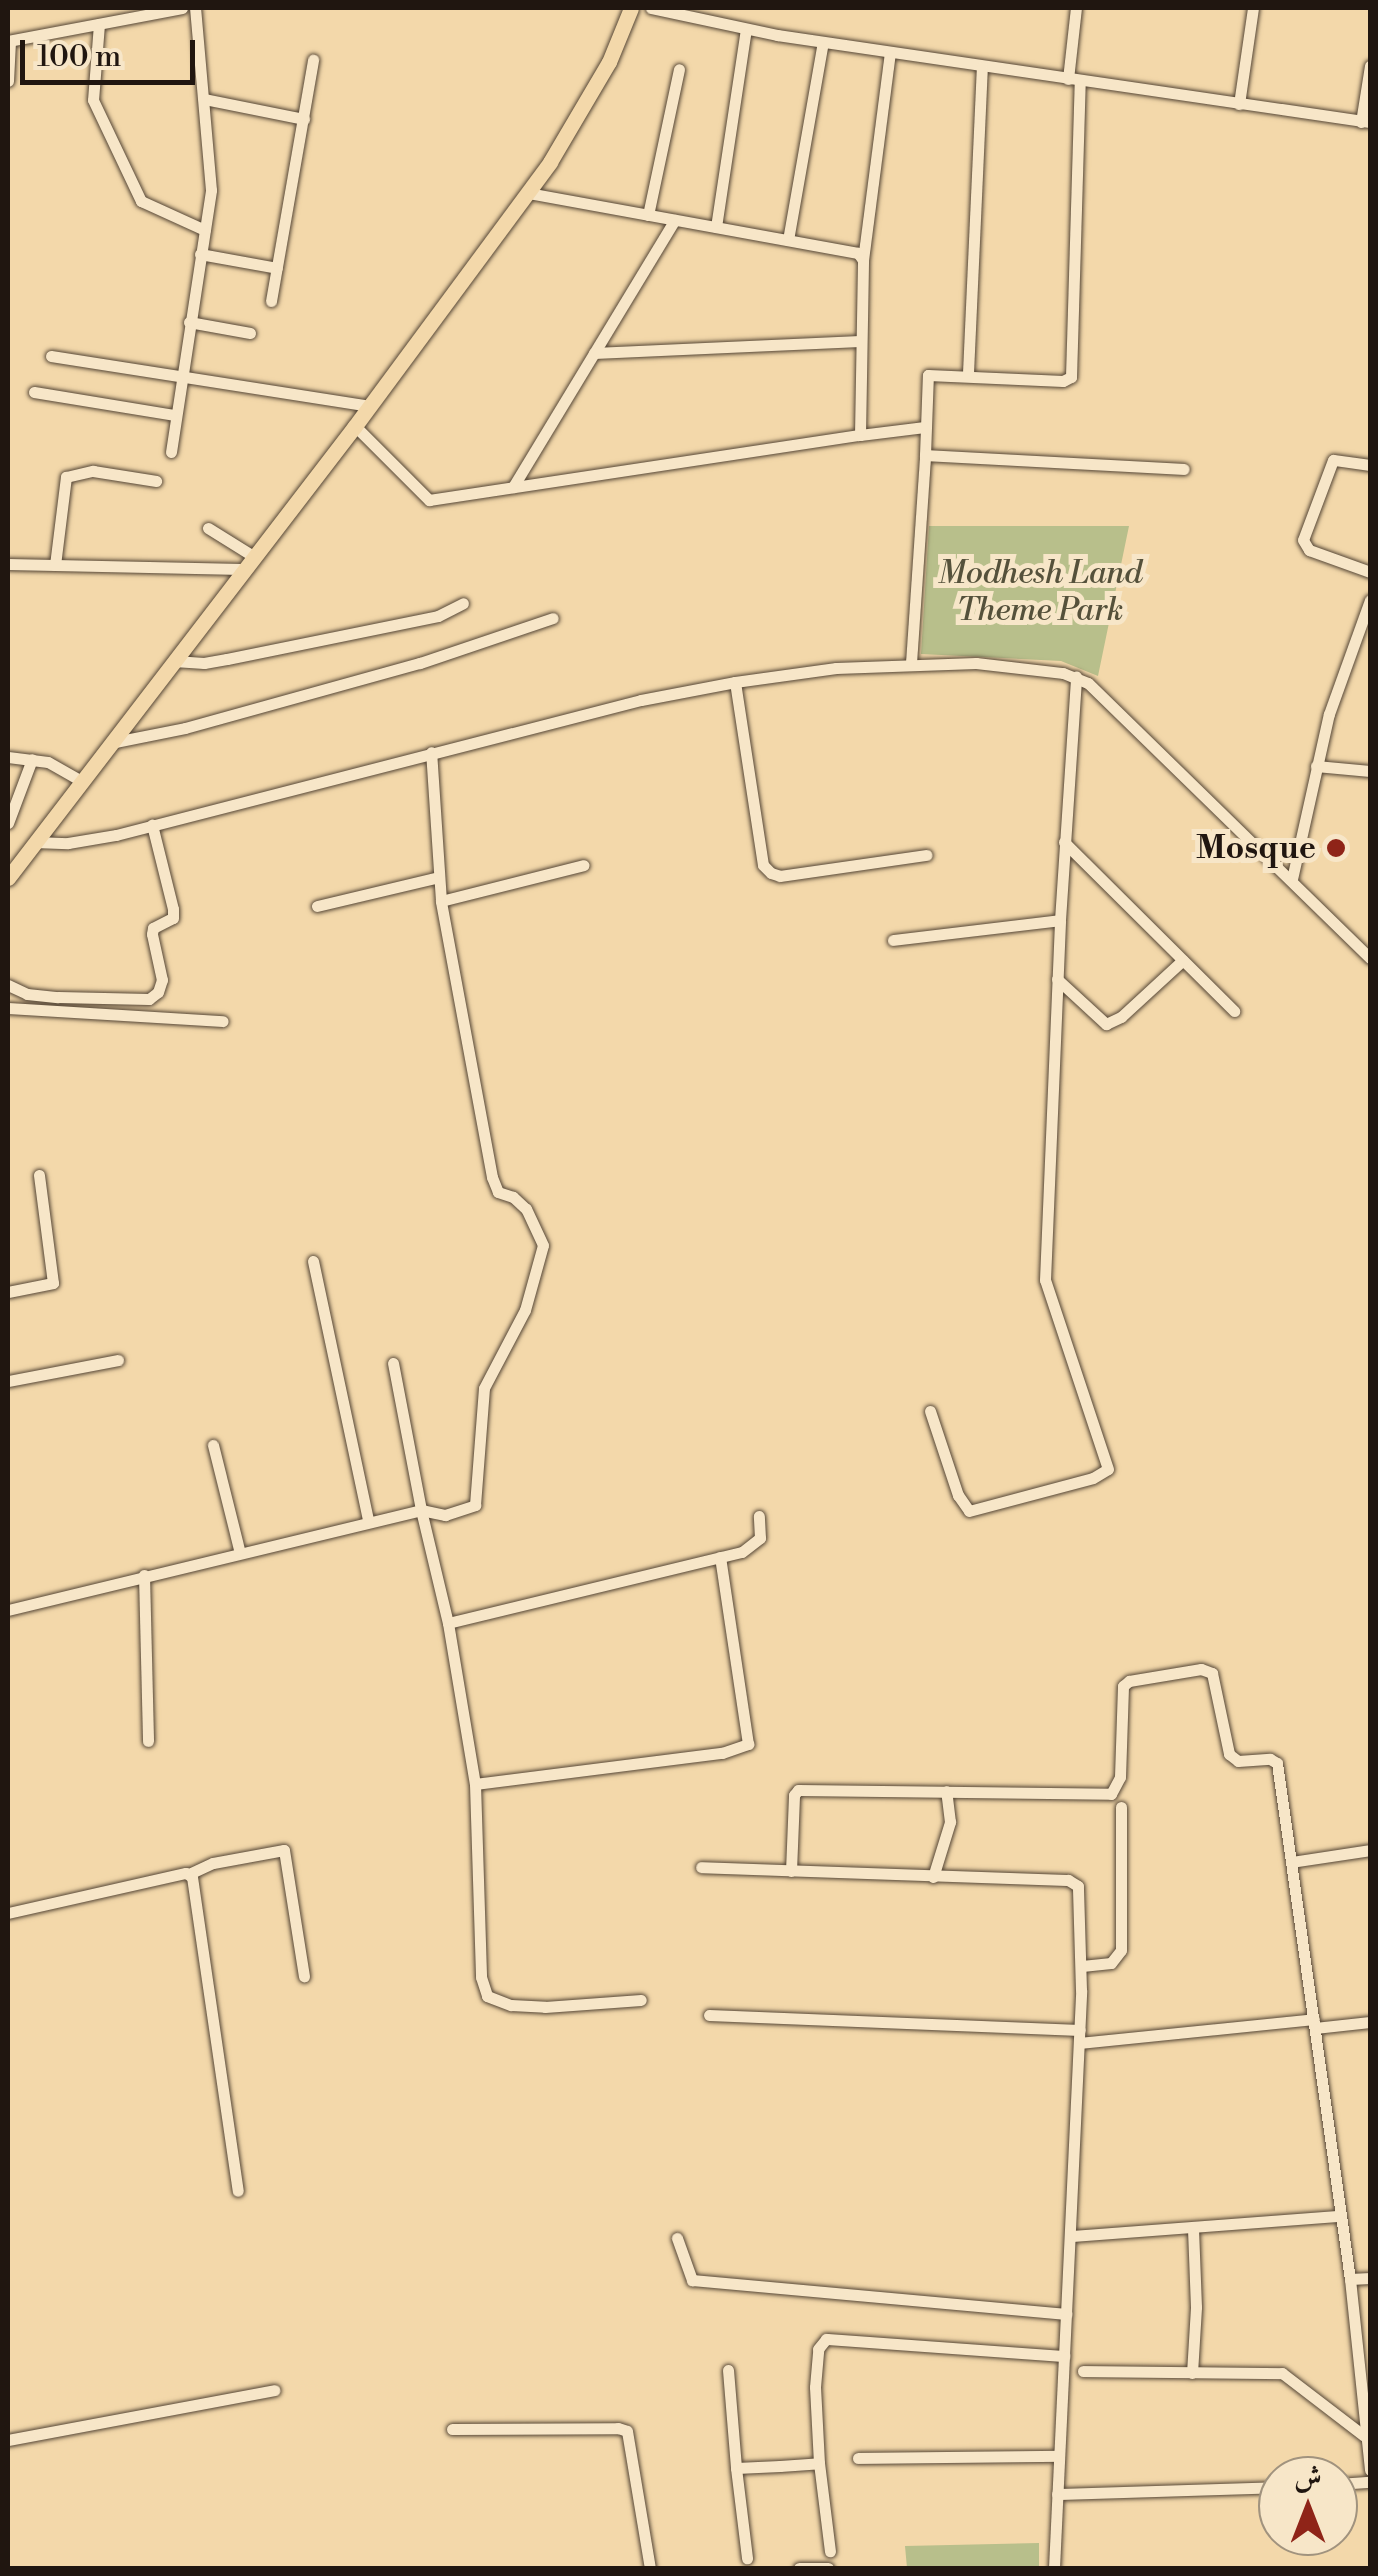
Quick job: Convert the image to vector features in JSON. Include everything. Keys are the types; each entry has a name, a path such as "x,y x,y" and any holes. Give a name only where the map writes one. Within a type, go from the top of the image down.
{"main road":[{"path":"8,878 355,426 572,129 609,62 631,8"}],"street":[{"path":"8,80 9,41 182,8"},
{"path":"171,452 212,178 195,8"},
{"path":"651,8 746,29 890,53 1366,122 1370,66"},
{"path":"911,663 928,374 1063,381 1070,377 1076,8"},
{"path":"1239,104 1253,8"},
{"path":"100,24 93,100 141,201 204,230"},
{"path":"716,227 746,29"},
{"path":"788,240 823,42"},
{"path":"860,435 862,260 890,53"},
{"path":"272,301 313,60"},
{"path":"968,374 982,67"},
{"path":"648,215 680,69"},
{"path":"204,98 304,119"},
{"path":"526,193 852,251 862,260"},
{"path":"513,486 675,220"},
{"path":"200,254 277,268"},
{"path":"189,322 250,333"},
{"path":"594,354 860,342"},
{"path":"51,356 370,406"},
{"path":"34,392 175,415"},
{"path":"355,426 424,498 926,427"},
{"path":"926,455 1184,469"},
{"path":"1370,465 1333,460 1303,540 1309,550 1370,572"},
{"path":"55,565 66,477 93,471 156,481"},
{"path":"208,528 253,556"},
{"path":"8,564 242,569"},
{"path":"1292,879 1316,766 1343,669 1370,600"},
{"path":"174,661 204,664 438,616 463,603"},
{"path":"115,742 185,728 404,667 552,618"},
{"path":"34,842 94,840 431,752 736,682 911,663 976,663 1076,677 1113,704 1370,956"},
{"path":"930,1411 958,1495 969,1511 1094,1478 1108,1469 1045,1280 1064,842 1076,677"},
{"path":"736,682 763,865 770,872 780,876 926,855"},
{"path":"8,1610 368,1520 421,1510 437,1515 475,1505 479,1496 480,1406 484,1388 520,1323 543,1245 526,1208 498,1192 492,1177 440,902 431,752"},
{"path":"8,757 59,767 83,782"},
{"path":"8,823 32,759"},
{"path":"1316,766 1370,771"},
{"path":"8,785 23,782"},
{"path":"8,985 28,994 58,996 148,998 158,992 162,980 152,934 154,928 173,918 173,910 152,825"},
{"path":"1064,842 1234,1011"},
{"path":"440,902 584,865"},
{"path":"317,906 439,877"},
{"path":"893,940 1060,920"},
{"path":"1057,979 1106,1024 1122,1017 1183,960"},
{"path":"8,1008 223,1021"},
{"path":"8,1292 53,1282 38,1175"},
{"path":"312,1261 368,1520"},
{"path":"8,1381 118,1360"},
{"path":"393,1363 421,1510 448,1623 475,1784 481,1978 487,1996 511,2005 545,2007 641,2000"},
{"path":"213,1446 240,1552"},
{"path":"448,1623 754,1546 760,1538 759,1516"},
{"path":"475,1784 722,1753 748,1744 720,1557"},
{"path":"144,1575 148,1741"},
{"path":"791,1871 794,1795 798,1790 1111,1794 1120,1776 1122,1686 1129,1681 1208,1670 1232,1758 1270,1759 1277,1763 1350,2280 1370,2470"},
{"path":"934,1877 950,1822 946,1791"},
{"path":"1082,1966 1110,1963 1120,1950 1121,1807"},
{"path":"8,1913 190,1874 213,1863 284,1850 304,1976"},
{"path":"1291,1862 1370,1850"},
{"path":"700,1867 1074,1882 1081,1911 1082,1966 1054,2568"},
{"path":"190,1874 238,2191"},
{"path":"709,2014 1079,2036 1370,2022"},
{"path":"1071,2236 1338,2216"},
{"path":"1192,2372 1196,2307 1193,2228"},
{"path":"677,2238 692,2280 1066,2314"},
{"path":"1350,2280 1370,2278"},
{"path":"830,2551 819,2464 816,2372 818,2349 826,2339 1064,2356"},
{"path":"728,2370 747,2558"},
{"path":"1083,2372 1282,2373 1364,2436"},
{"path":"8,2440 274,2390"},
{"path":"452,2429 618,2428 627,2432 650,2568"},
{"path":"858,2458 1058,2456"},
{"path":"736,2468 819,2464"},
{"path":"1057,2494 1258,2488"},
{"path":"799,2568 828,2568"}],"green space":[{"name":"Modhesh Land Theme Park","path":"929,526 1129,526 1098,676 1061,661 921,654"},
{"path":"1039,2543 1039,2568 907,2568 905,2546"}],"place":[{"name":"Mosque","path":"1336,848"}]}
